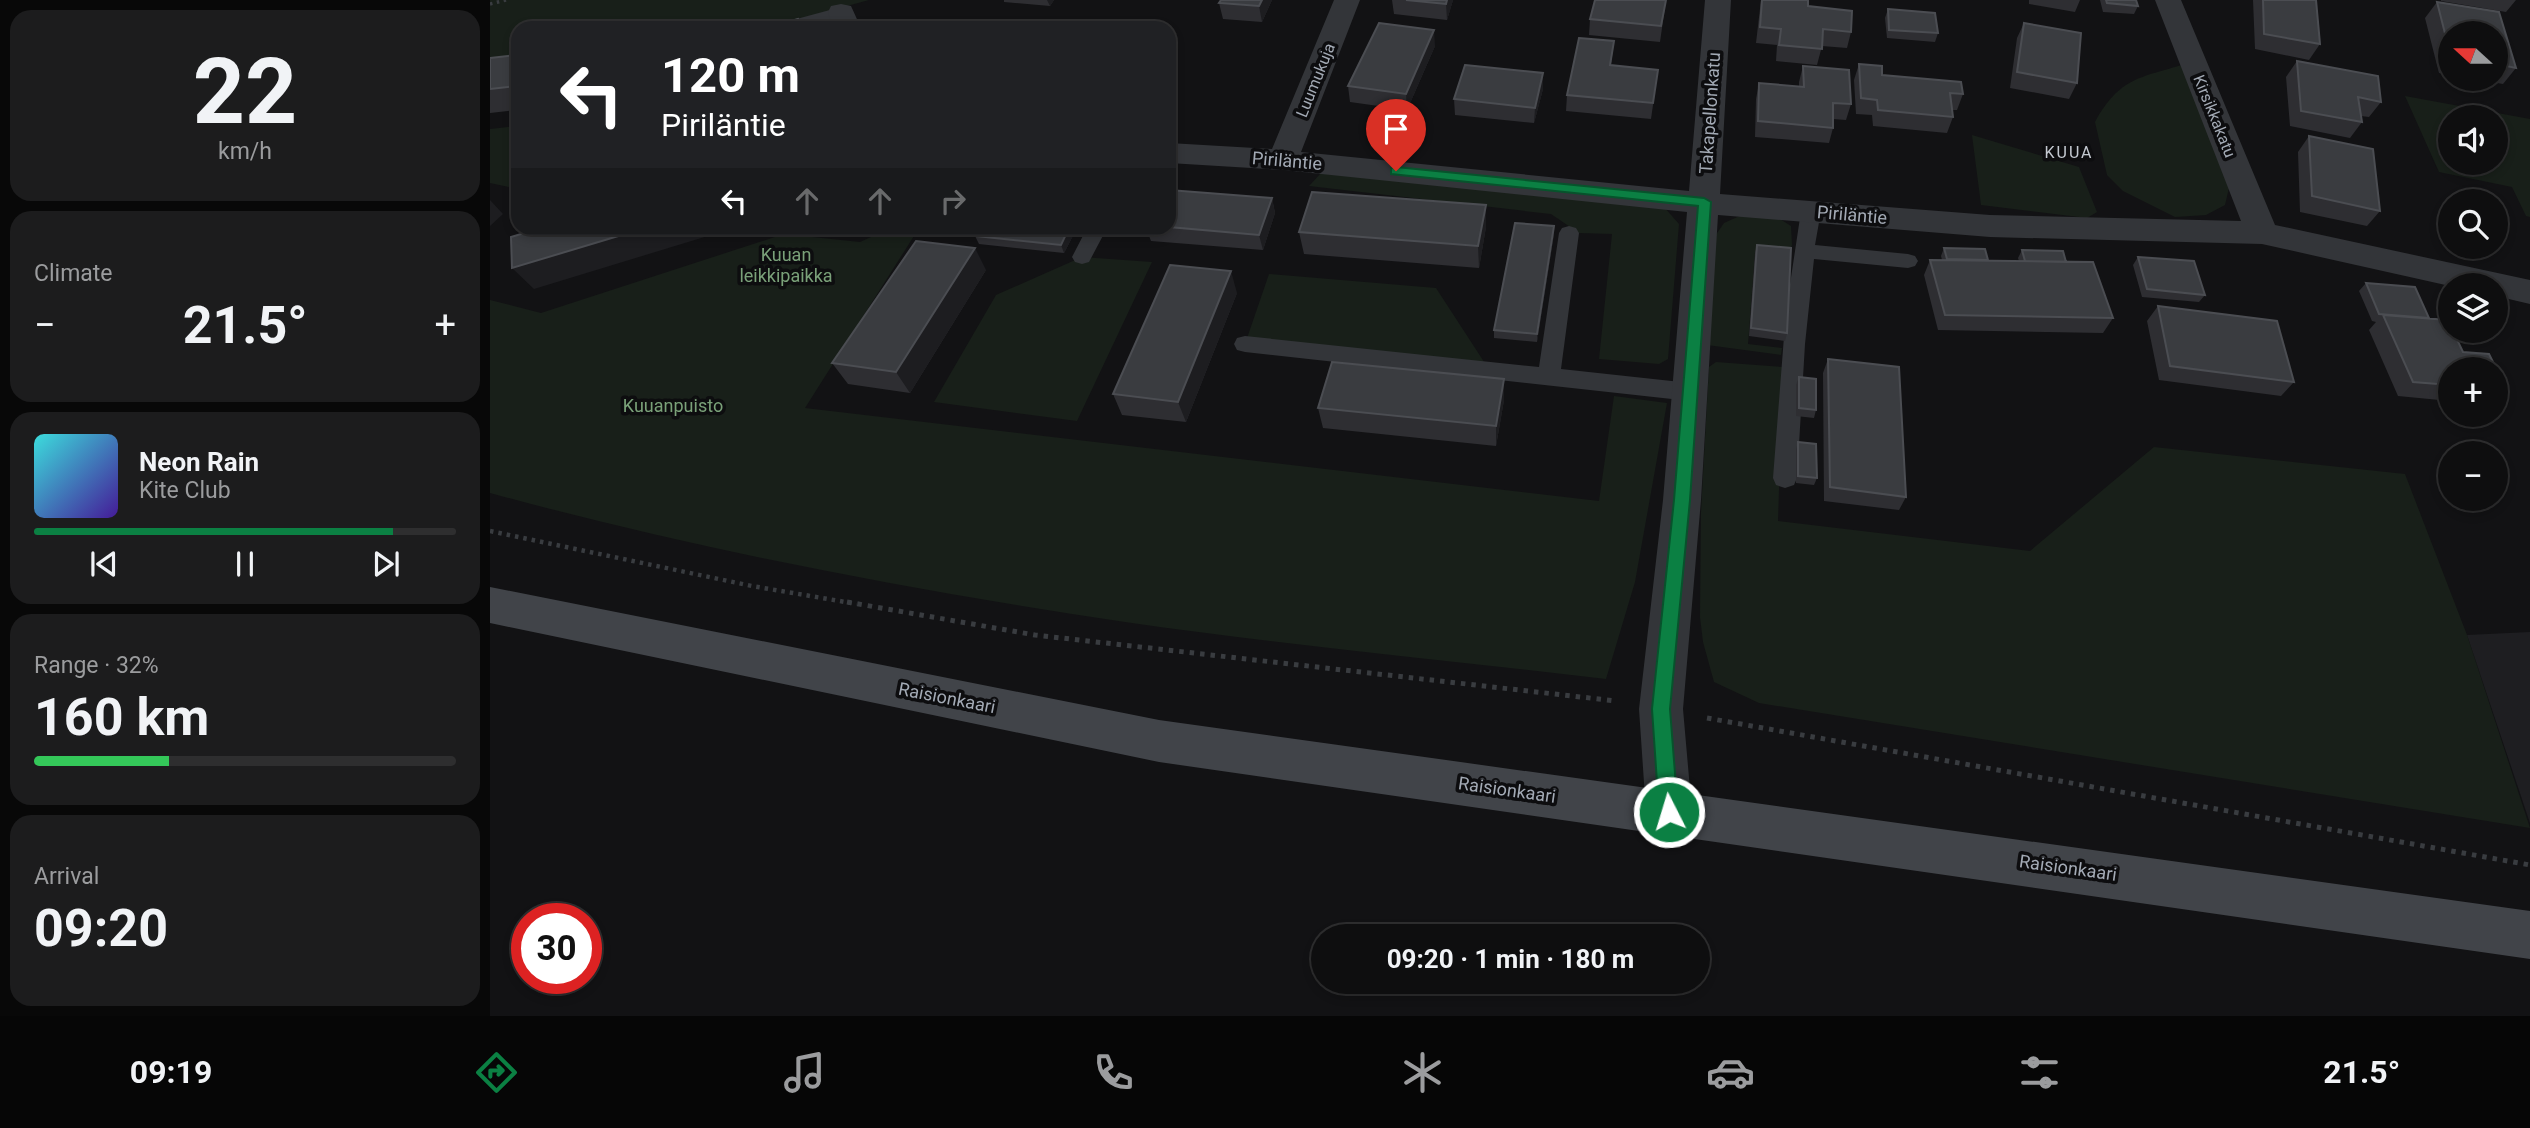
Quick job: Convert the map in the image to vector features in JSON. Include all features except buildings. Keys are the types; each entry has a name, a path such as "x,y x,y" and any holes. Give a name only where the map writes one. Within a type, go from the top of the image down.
{"main road":[{"name":"Raisionkaari","path":"490,605 1159,741 2530,935"}],"street":[{"name":"Luumukuja","path":"1283,160 1347,0"},
{"name":"Takapellonkatu","path":"1669,812 1661,709 1682,500 1718,0"},
{"name":"Kirsikkakatu","path":"2168,0 2262,233"},
{"name":"Piriläntie","path":"1176,153 1283,160 1704,202 1990,226 2262,233 2530,292"}],"lane":[{"path":"1786,478 1792,355 1811,211"},
{"path":"1549,377 1569,233"},
{"path":"1082,257 1093,235"},
{"path":"1804,251 1908,261"},
{"path":"1245,344 1690,392"}],"path":[{"path":"490,4 506,0"},
{"path":"490,531 752,586 1035,635 1594,698 1928,755 2530,865"}],"shaded area":[{"path":"2530,632 2530,823 2467,635"}],"green space":[{"path":"490,0 869,0 792,21 511,21 511,56 490,58"},
{"path":"2185,64 2229,188 2225,205 2206,215 2175,217 2123,191 2107,175 2095,122 2113,96 2132,81"},
{"path":"2405,96 2454,105 2438,105 2438,170"},
{"path":"2508,115 2530,119 2530,217 2526,216 2512,187 2454,175 2508,175"},
{"path":"511,127 511,188 490,183 490,129"},
{"path":"1972,135 2079,167 2097,212 2087,218 1981,205"},
{"path":"1322,172 1664,207 1679,224 1668,359 1659,364 1599,359 1612,234 1579,233 1551,214 1309,186"},
{"path":"1742,215 1777,217 1791,226 1792,245 1788,256 1755,253 1748,344 1782,348 1781,355 1707,345 1713,239 1724,223"},
{"name":"Kuuanpuisto","path":"781,235 860,242 876,235 915,235 805,408 1599,501 1614,396 1667,403 1635,582 1606,679 1185,630 965,596 806,567 647,533 490,493 490,300 541,313"},
{"path":"1082,257 1152,262 1077,421 934,402 996,295"},
{"path":"1269,274 1436,288 1490,371 1245,344"},
{"path":"1716,362 1783,367 1778,521 2030,551 2154,447 2405,474 2467,635 2530,828 1759,703 1714,682 1703,642 1700,617 1701,512 1709,367"}],"district":[{"name":"KUUA","path":"2069,152"}],"route":[{"path":"1396,171 1704,202 1682,500 1661,709 1669,812"}],"park label":[{"name":"Kuuan leikkipaikka","path":"786,265"}]}
